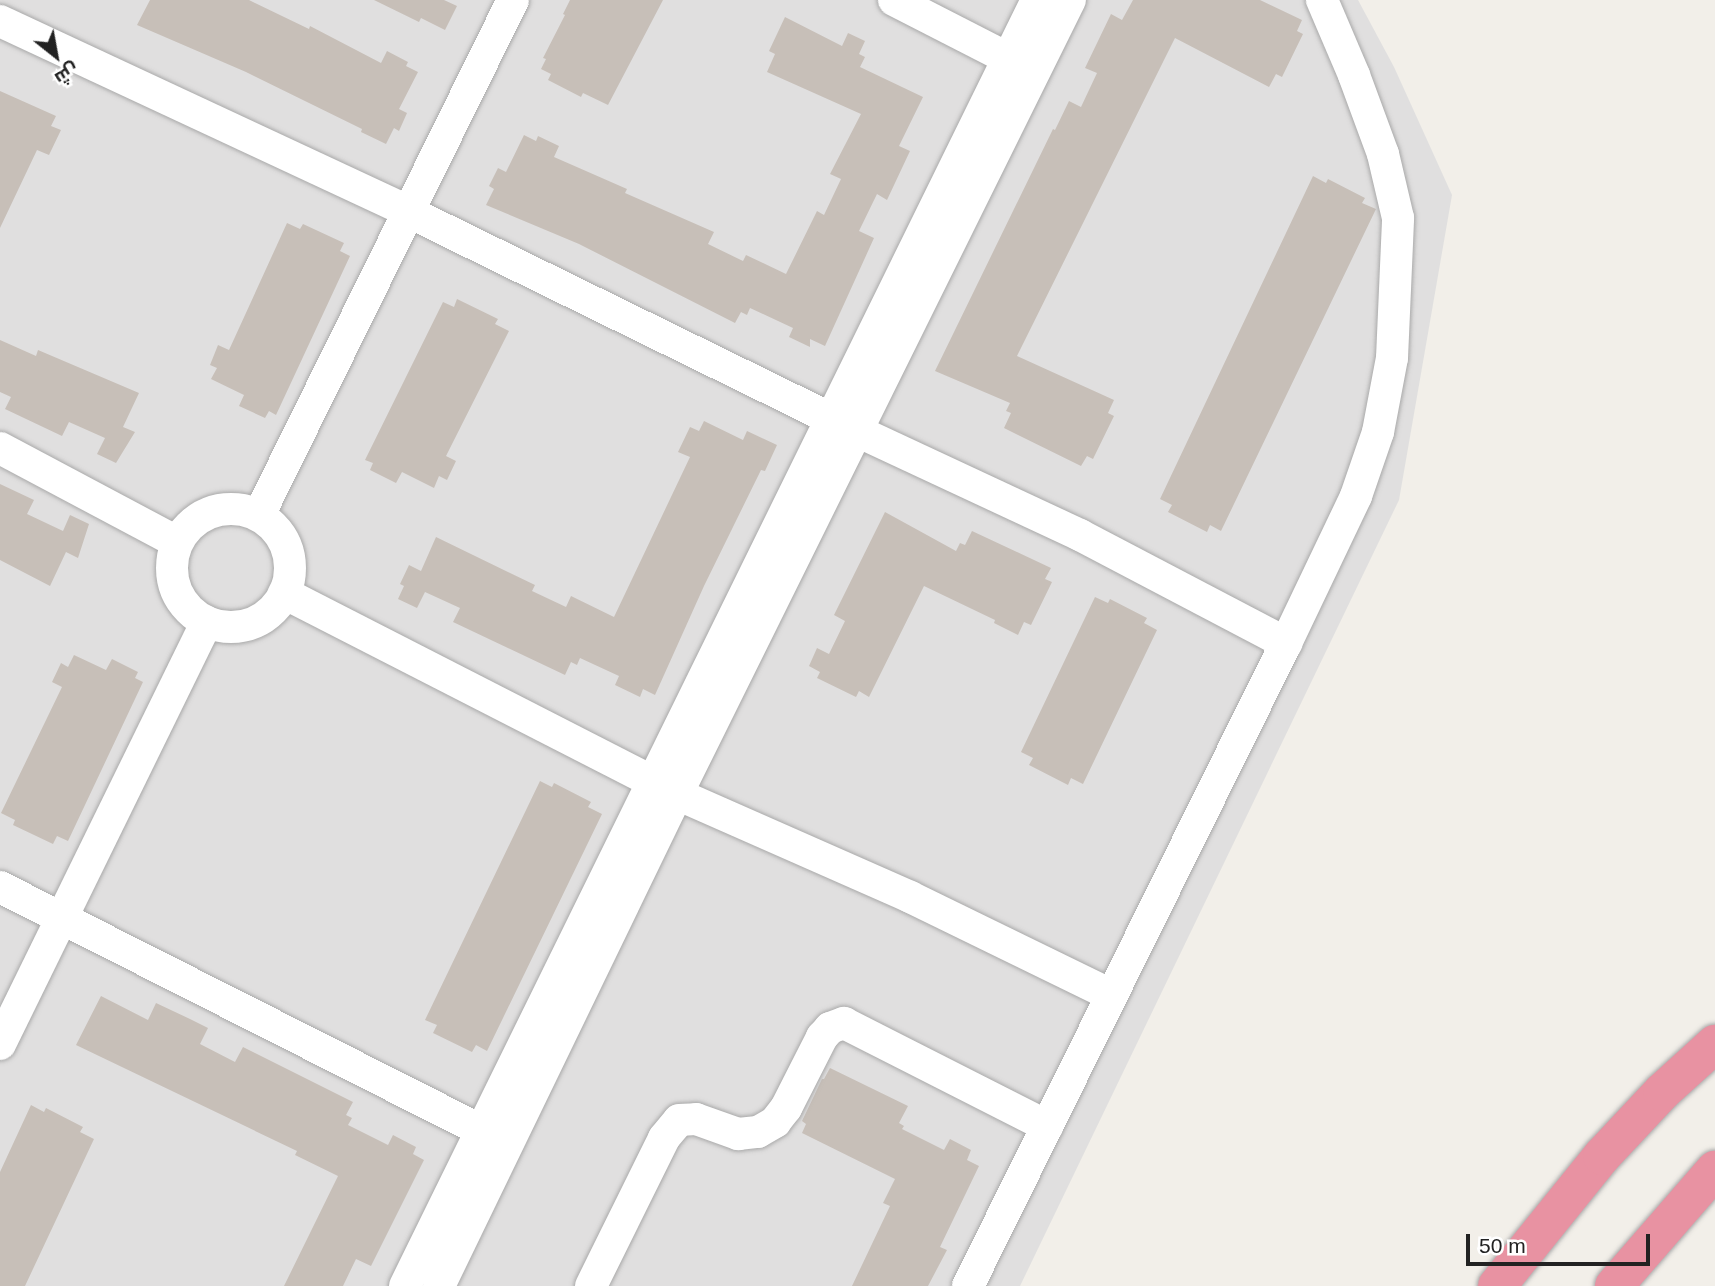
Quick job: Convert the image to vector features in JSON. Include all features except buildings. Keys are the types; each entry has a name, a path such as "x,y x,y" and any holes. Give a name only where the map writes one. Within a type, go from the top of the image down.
{"highway":[{"path":"1497,1286 1539,1230 1602,1156 1662,1092 1715,1044"},
{"path":"1615,1286 1715,1170"},
{"path":"1615,1286 1715,1193"}],"street":[{"path":"259,515 513,0"},
{"path":"894,0 1021,65"},
{"path":"1021,65 1037,0"},
{"path":"439,1286 495,1138 843,425 1021,65 1070,0"},
{"path":"968,1286 1286,643 1356,496 1378,432 1392,358 1398,218 1383,154 1354,75 1322,0"},
{"path":"0,20 408,212 843,425 1080,535 1286,643"},
{"path":"0,448 177,542"},
{"path":"222,509 241,509 259,515 275,528 286,545 290,564 284,593 279,603 264,617 246,625 226,627 207,622 191,612 179,597 172,579 172,560 177,542 188,526 204,515 222,509"},
{"path":"284,593 665,788 909,897 1111,995"},
{"path":"0,1044 207,622"},
{"path":"0,887 495,1138"},
{"path":"591,1286 664,1138 679,1120 696,1119 738,1134 758,1132 775,1122 786,1108 822,1037 831,1028 844,1023 1046,1126"},
{"path":"405,1286 495,1138"}],"shaded area":[{"path":"0,0 1358,0 1394,67 1452,195 1399,500 1020,1286 0,1286"}]}
